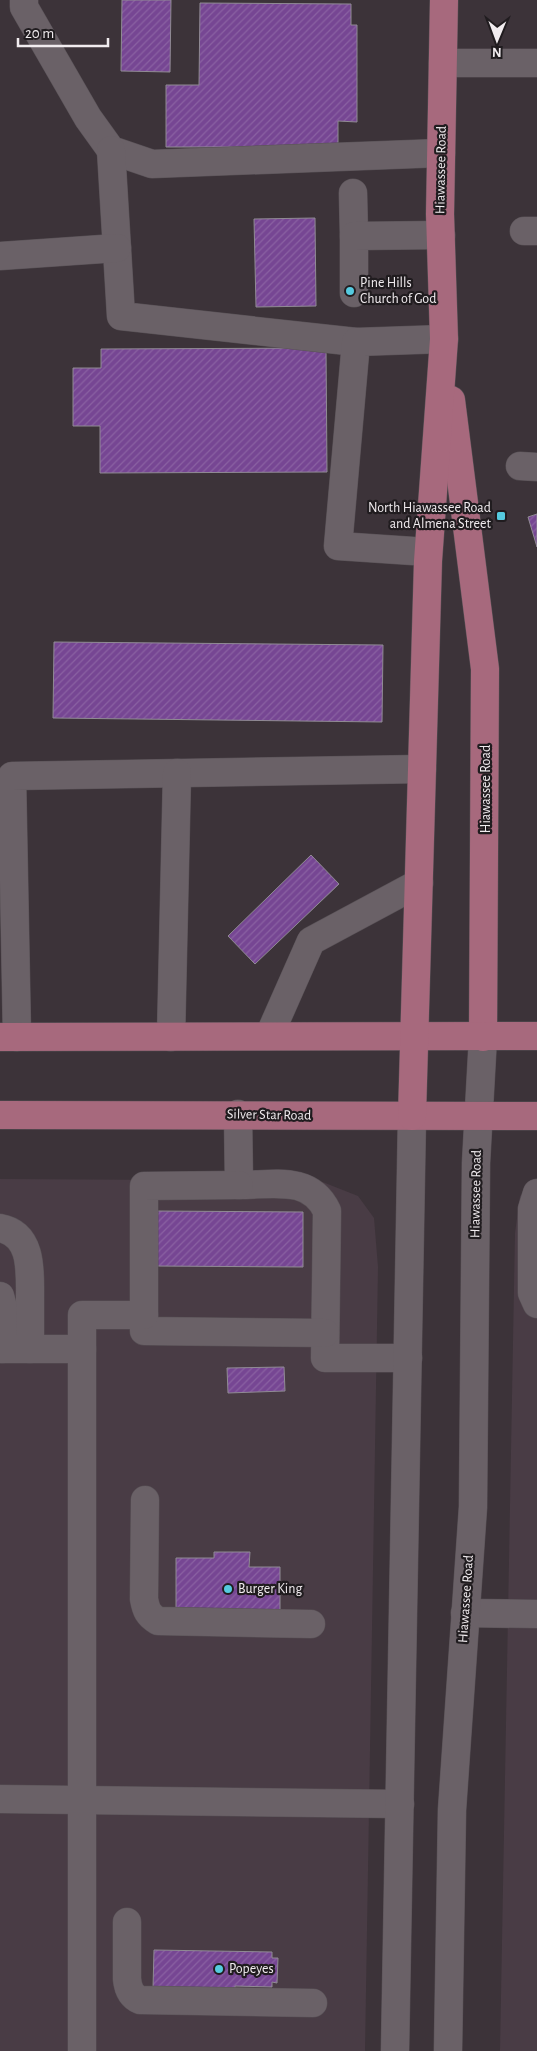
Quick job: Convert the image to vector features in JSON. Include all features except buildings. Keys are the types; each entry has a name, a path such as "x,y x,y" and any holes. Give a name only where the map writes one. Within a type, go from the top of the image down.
{"main road":[{"name":"Hiawassee Road","path":"444,0 441,153 444,339 485,668 483,1037"},
{"name":"Hiawassee Road","path":"412,1116 428,552 444,339"},
{"path":"9,1037 537,1036"},
{"name":"Silver Star Road","path":"0,1115 537,1116"}],"street":[{"path":"24,0 24,7 88,118 111,150 121,316 356,342 444,339"},
{"path":"443,63 537,63"},
{"path":"111,150 152,164 441,153"},
{"path":"353,193 354,293"},
{"path":"354,236 441,235"},
{"path":"0,256 117,248"},
{"path":"356,342 338,546 428,552"},
{"path":"9,1037 12,776 422,769"},
{"path":"172,1037 177,773"},
{"path":"269,1036 311,940 419,883"},
{"name":"Hiawassee Road","path":"448,2051 452,1810 472,1507 478,1116 483,1037"},
{"path":"238,1114 239,1185"},
{"name":"Hiawassee Road","path":"395,2051 412,1116"},
{"path":"325,1333 144,1330 144,1186 295,1184 313,1191 323,1201 327,1211 325,1358 408,1358"},
{"path":"537,1193 532,1209 534,1245 532,1293 537,1304"},
{"path":"0,1228 15,1233 22,1242 30,1263 30,1349"},
{"path":"0,1296 3,1307 1,1349 82,1349"},
{"path":"82,2051 82,1315 144,1315"},
{"path":"145,1500 144,1599 147,1611 151,1617 158,1621 311,1624"},
{"path":"466,1613 537,1614"},
{"path":"0,1799 400,1804"},
{"path":"127,1922 127,1986 135,1998 140,2000 313,2003"}],"shaded area":[{"path":"0,1179 320,1181 358,1196 374,1218 378,1267 365,2051 0,2051"},
{"path":"537,1181 537,2051 500,2051 515,1233 520,1196"}],"place":[{"name":"Pine Hills Church of God","path":"350,291"},
{"name":"North Hiawassee Road and Almena Street","path":"501,516"},
{"name":"Burger King","path":"228,1589"},
{"name":"Popeyes","path":"219,1969"}]}
